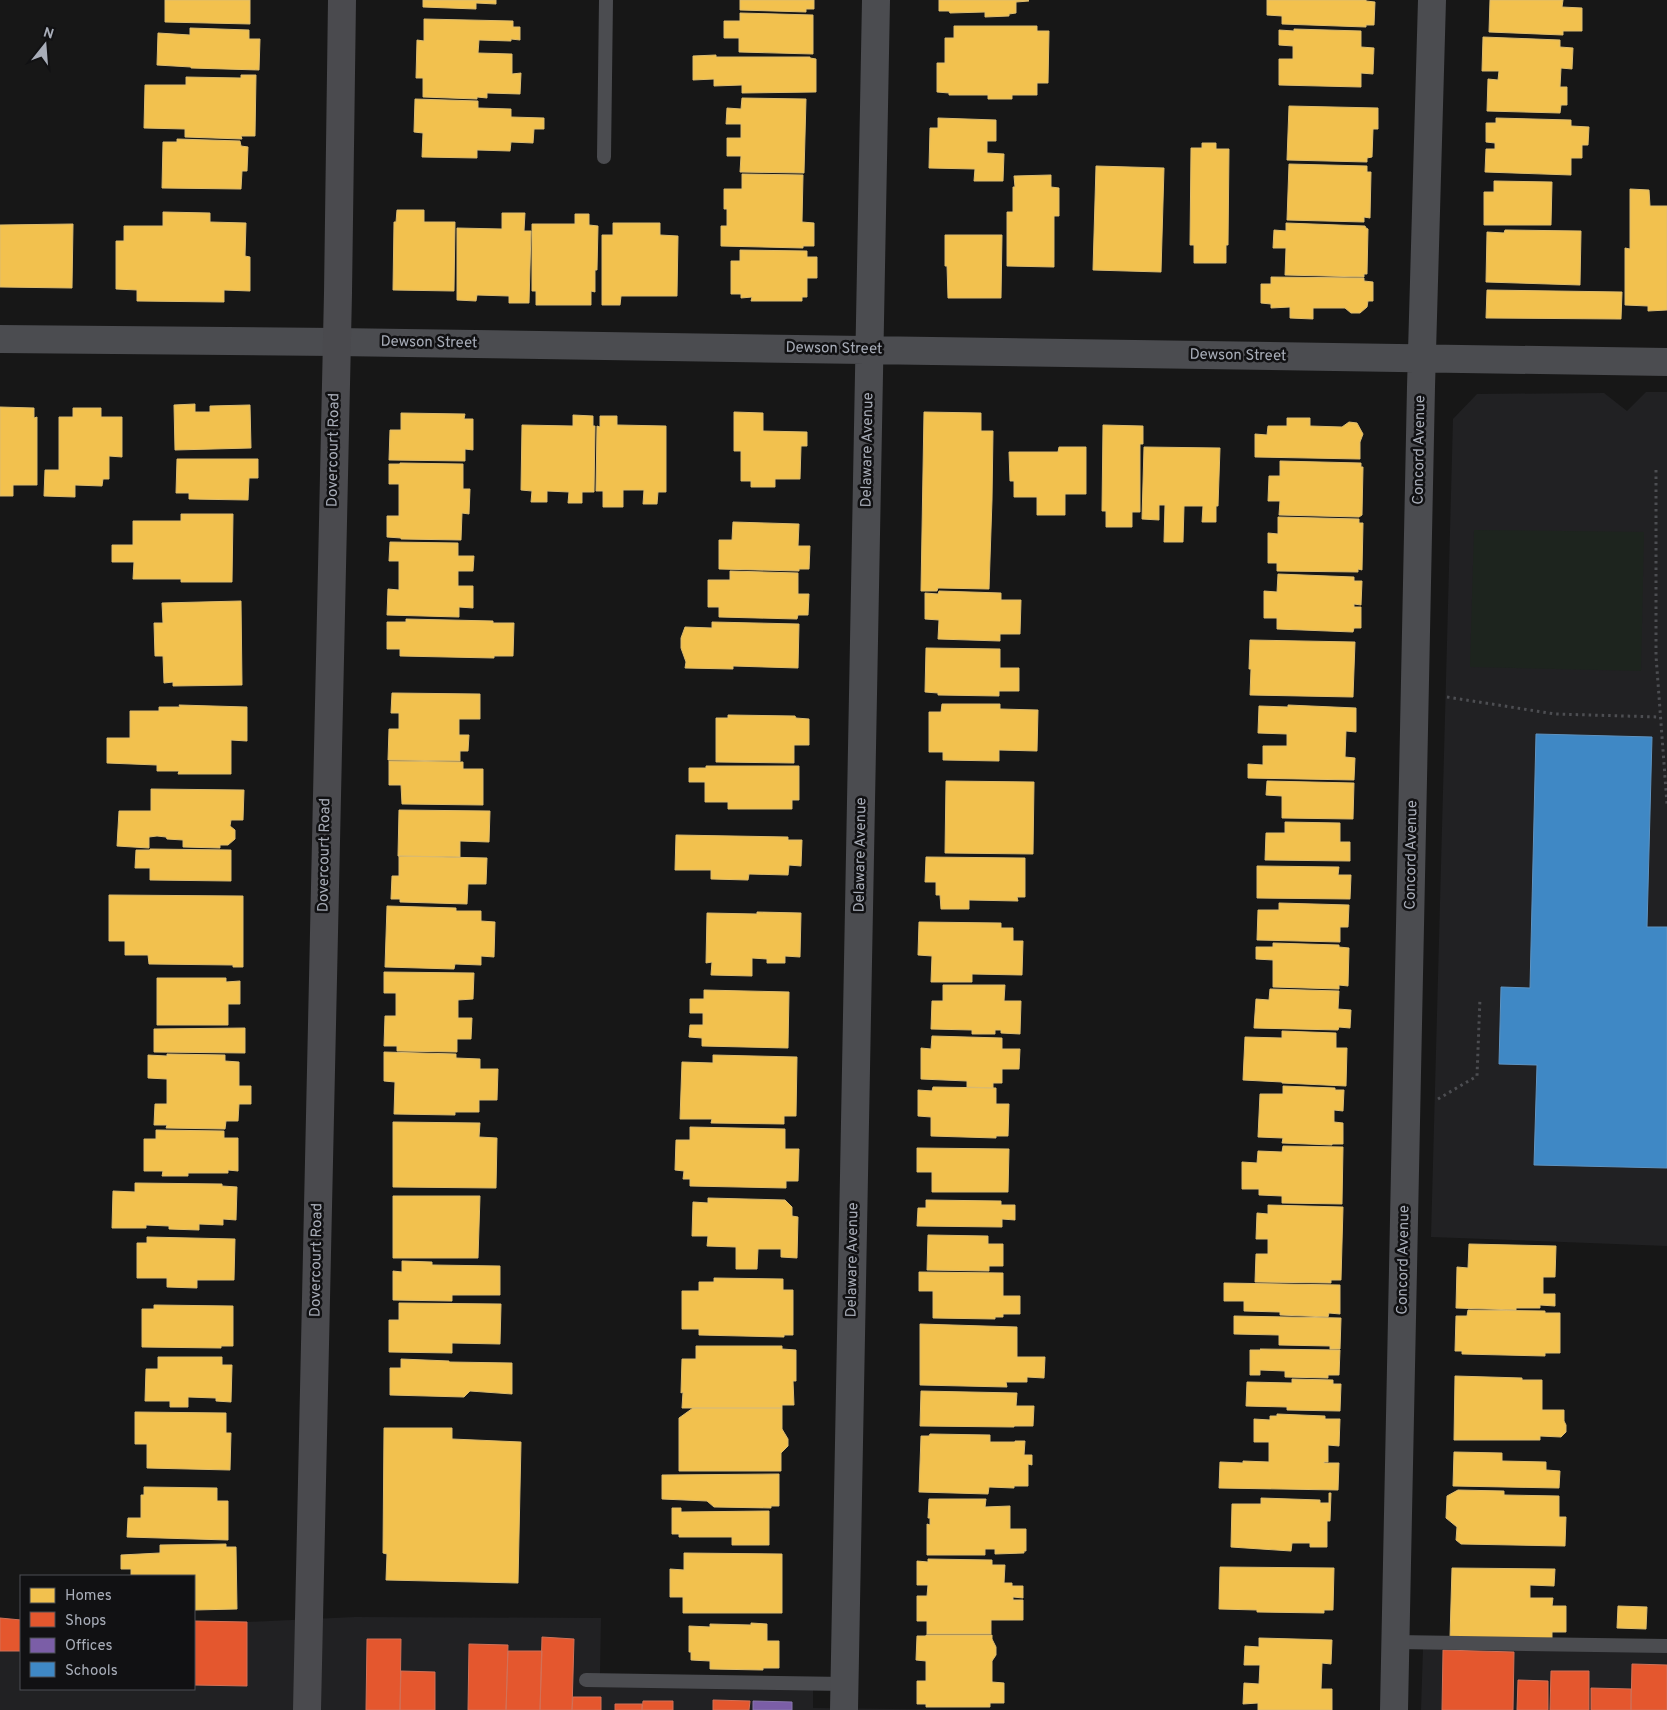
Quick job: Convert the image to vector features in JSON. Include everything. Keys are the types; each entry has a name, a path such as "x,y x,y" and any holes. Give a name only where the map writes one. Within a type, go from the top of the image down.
{"street":[{"name":"Dovercourt Road","path":"307,1710 342,0"},
{"name":"Delaware Avenue","path":"845,1697 876,0"},
{"name":"Concord Avenue","path":"1394,1710 1422,358 1432,0"},
{"name":"Dewson Street","path":"0,339 336,342 1667,362"}],"lane":[{"path":"604,157 606,0"},
{"path":"1396,1642 1667,1646"},
{"path":"586,1680 845,1697"}],"path":[{"path":"1656,470 1656,656 1667,804"},
{"path":"1445,697 1554,714 1660,717"},
{"path":"1437,1100 1477,1076 1480,998"}],"shaded area":[{"path":"1646,392 1667,392 1667,1246 1431,1237 1453,419 1477,394 1604,393 1627,411"},
{"path":"1474,530 1644,532 1641,671 1470,667"},
{"path":"355,1617 601,1618 600,1674 813,1680 813,1708 975,1710 0,1710 0,1618 20,1620 20,1690 195,1690 195,1621 247,1622"},
{"path":"1423,1648 1667,1651 1667,1710 1421,1710"}],"building: Homes":[{"path":"165,0 250,0 250,24 165,22"},
{"path":"423,0 496,0 496,4 476,3 476,9 423,7"},
{"path":"740,0 814,0 814,9 806,9 806,12 740,10"},
{"path":"939,0 1029,1 1016,2 1016,13 1009,14 1009,16 985,17 985,12 950,13 949,11 939,11"},
{"path":"1267,0 1366,0 1375,2 1374,25 1366,25 1366,27 1282,24 1282,16 1267,15"},
{"path":"1490,0 1563,0 1562,7 1582,8 1582,31 1563,31 1563,35 1489,32"},
{"path":"740,13 813,15 813,54 739,52 739,38 724,38 724,21 740,21"},
{"path":"424,19 513,21 513,27 520,27 520,40 479,40 478,53 512,54 512,74 521,73 520,94 487,93 487,98 477,97 477,99 423,97 423,78 416,78 417,40 424,41"},
{"path":"954,26 1037,26 1037,31 1049,31 1048,83 1037,83 1037,95 1012,95 1012,99 988,99 988,95 949,95 949,93 937,92 937,63 945,63 945,38 954,38"},
{"path":"190,28 249,30 249,39 260,39 259,70 157,65 158,33 190,35"},
{"path":"1294,29 1361,31 1361,47 1374,48 1373,74 1361,73 1361,87 1279,85 1279,59 1293,59 1293,46 1279,45 1279,30 1294,31"},
{"path":"1483,37 1560,40 1560,47 1573,48 1572,69 1561,68 1560,87 1567,87 1567,105 1561,105 1560,113 1487,111 1488,79 1498,80 1499,71 1482,71"},
{"path":"716,55 716,57 810,57 816,59 816,92 742,93 742,85 714,86 714,79 693,80 693,56"},
{"path":"241,75 256,75 255,136 241,136 242,139 185,137 185,129 144,128 145,85 186,85 186,77 241,78"},
{"path":"742,98 806,99 804,173 740,172 741,156 727,156 727,138 741,138 741,124 726,124 727,108 741,109"},
{"path":"415,99 478,101 478,108 511,109 511,117 544,118 544,129 534,129 533,143 511,142 510,151 477,150 477,158 422,157 423,133 414,132"},
{"path":"1289,106 1378,108 1378,129 1373,129 1372,157 1367,158 1367,162 1287,160"},
{"path":"938,118 996,120 996,141 987,141 987,153 1004,154 1003,181 974,181 975,169 929,168 930,128 938,128"},
{"path":"1496,118 1571,120 1571,126 1589,127 1588,145 1582,145 1582,158 1571,158 1571,175 1485,172 1486,149 1495,149 1495,143 1486,142 1486,123 1496,123"},
{"path":"177,139 240,141 241,146 248,147 247,171 242,171 241,189 162,188 163,142 177,142"},
{"path":"1202,143 1216,143 1216,149 1229,149 1228,245 1226,245 1226,263 1194,263 1194,245 1190,245 1191,148 1202,148"},
{"path":"1289,164 1367,166 1367,172 1371,172 1370,218 1364,217 1364,222 1287,220"},
{"path":"1096,166 1164,168 1161,272 1093,270"},
{"path":"742,174 803,175 802,222 814,223 814,246 803,246 803,248 721,246 721,226 727,226 727,209 724,209 724,189 742,189"},
{"path":"1051,175 1051,187 1059,188 1059,216 1054,216 1054,267 1007,266 1007,212 1013,212 1014,176"},
{"path":"1494,181 1552,182 1551,225 1484,225 1484,192 1494,192"},
{"path":"1630,189 1649,190 1650,206 1667,206 1667,310 1648,311 1648,306 1625,305 1625,248 1630,249"},
{"path":"397,210 424,210 424,222 455,222 454,291 393,290 394,222 396,222"},
{"path":"163,212 210,213 210,222 246,223 245,256 250,257 250,291 224,290 224,302 137,301 137,290 116,289 116,241 124,241 124,226 163,226"},
{"path":"502,213 525,213 524,231 531,231 529,303 509,303 509,296 477,295 476,301 457,300 457,228 502,229"},
{"path":"575,214 589,214 589,225 598,226 597,270 595,270 595,292 591,291 591,305 536,305 536,291 532,291 532,224 575,224"},
{"path":"613,223 660,223 660,235 678,236 677,296 621,296 620,305 602,305 602,235 613,235"},
{"path":"1286,223 1365,226 1368,229 1367,274 1364,274 1364,277 1285,275 1286,248 1273,248 1274,230 1286,231"},
{"path":"73,224 72,288 0,287 0,225"},
{"path":"1505,230 1581,231 1580,285 1486,282 1487,232 1504,233"},
{"path":"945,235 1002,235 1001,298 948,298"},
{"path":"740,250 807,251 807,257 817,257 817,278 807,278 807,297 802,297 802,301 751,301 752,297 741,298 741,294 731,294 731,261 740,261"},
{"path":"1271,277 1364,278 1364,281 1373,282 1373,301 1368,301 1367,307 1360,313 1351,313 1345,308 1313,308 1313,319 1290,318 1290,307 1271,308 1271,304 1261,303 1261,284 1271,284"},
{"path":"1487,290 1622,292 1621,319 1486,318"},
{"path":"195,404 195,412 210,412 210,406 250,405 251,448 175,450 174,405"},
{"path":"0,407 34,408 34,418 37,417 37,485 13,485 13,496 0,496"},
{"path":"73,408 101,408 101,417 122,417 122,457 109,456 109,479 103,479 102,486 75,485 75,497 44,496 45,470 59,470 59,417 73,417"},
{"path":"734,412 763,413 763,431 807,432 807,446 801,446 800,479 775,479 775,487 751,487 751,481 741,481 741,451 734,451"},
{"path":"924,412 981,413 981,431 993,431 989,589 938,588 937,591 921,591"},
{"path":"401,413 465,414 464,419 473,419 473,450 465,449 465,461 389,460 390,430 401,430"},
{"path":"573,415 593,416 593,426 595,426 594,492 582,492 582,503 568,503 569,492 547,491 547,502 531,502 532,491 521,490 522,425 573,426"},
{"path":"600,416 617,416 617,425 666,426 666,492 658,492 657,504 643,504 644,490 623,490 623,507 603,507 603,491 596,491 597,426 600,427"},
{"path":"1287,418 1310,418 1310,426 1342,427 1349,422 1357,423 1363,434 1360,442 1360,459 1255,457 1255,434 1267,435 1268,426 1287,426"},
{"path":"1103,425 1143,426 1143,444 1140,444 1140,512 1132,512 1132,527 1106,527 1106,511 1102,511"},
{"path":"1059,447 1086,447 1086,494 1065,494 1065,515 1037,515 1037,497 1014,497 1014,481 1010,481 1009,452 1058,452"},
{"path":"1144,447 1220,448 1216,522 1202,522 1203,506 1184,506 1183,542 1164,542 1165,505 1159,505 1159,520 1142,519"},
{"path":"177,459 258,459 258,478 249,478 248,500 189,499 189,493 176,493"},
{"path":"1280,461 1361,463 1361,467 1363,467 1362,515 1359,517 1279,515 1280,501 1268,501 1269,476 1280,476"},
{"path":"389,464 463,464 463,489 470,489 469,514 462,513 461,540 387,537 387,516 399,516 399,484 389,484"},
{"path":"181,514 233,514 232,582 181,582 181,579 133,579 134,562 112,562 112,545 133,545 133,521 181,521"},
{"path":"1278,517 1359,519 1359,523 1363,523 1362,570 1358,569 1358,572 1277,571 1277,563 1268,563 1268,533 1278,534"},
{"path":"733,522 799,524 798,546 810,546 809,569 799,569 799,571 719,569 719,540 732,540"},
{"path":"390,542 458,543 458,556 474,556 473,571 458,571 458,586 473,586 473,608 459,607 459,617 387,615 388,589 399,590 399,561 389,561"},
{"path":"730,571 798,573 798,594 809,594 808,615 798,615 797,619 719,617 719,607 708,607 708,580 730,580"},
{"path":"1278,574 1354,577 1354,581 1362,581 1361,605 1354,604 1354,607 1361,607 1361,628 1354,628 1353,632 1277,629 1277,618 1264,618 1264,591 1277,592"},
{"path":"939,591 1001,593 1001,600 1021,600 1020,634 1000,634 1000,641 938,639 939,620 925,619 925,593 938,594"},
{"path":"241,601 242,685 173,686 173,682 164,683 163,656 155,656 154,623 163,623 162,603"},
{"path":"406,619 514,623 513,656 494,656 494,658 400,656 400,649 387,649 387,622 406,622"},
{"path":"712,622 799,624 798,668 733,666 733,669 685,668 686,662 681,648 681,638 685,627 712,628"},
{"path":"1250,640 1355,642 1353,697 1250,695"},
{"path":"926,648 1000,649 1000,668 1019,668 1019,691 999,691 999,696 938,695 938,693 925,692"},
{"path":"392,693 480,694 480,719 459,719 459,735 469,735 468,751 460,751 460,761 388,760 389,729 399,729 399,713 391,713"},
{"path":"942,704 1000,704 1000,709 1038,710 1037,751 999,750 999,761 943,760 943,752 929,752 929,712 941,712"},
{"path":"179,705 247,707 247,741 231,740 231,774 178,774 179,771 157,771 157,765 107,763 107,738 130,738 130,711 159,711 159,707 180,707"},
{"path":"1288,705 1356,708 1356,732 1346,731 1345,757 1355,758 1354,780 1248,778 1248,764 1263,765 1263,746 1287,746 1287,734 1258,733 1259,706 1288,707"},
{"path":"728,715 795,716 796,718 809,719 809,745 794,745 794,763 716,762 716,718 728,718"},
{"path":"389,761 463,762 463,769 483,769 483,805 402,804 401,785 389,785"},
{"path":"706,766 799,766 799,800 792,800 792,809 728,809 728,802 705,802 705,782 689,782 689,768 706,768"},
{"path":"946,781 1034,782 1033,854 945,853"},
{"path":"1267,781 1354,783 1353,819 1282,818 1282,796 1266,795"},
{"path":"151,789 244,790 243,820 231,820 230,826 235,830 235,839 228,845 220,845 220,848 183,847 183,840 157,836 149,837 149,848 117,846 119,811 151,811"},
{"path":"399,810 490,811 489,842 460,841 460,857 398,856"},
{"path":"1285,822 1340,823 1340,842 1350,842 1350,861 1265,860 1266,833 1285,833"},
{"path":"676,835 788,837 788,840 802,840 801,866 789,865 788,875 749,874 748,880 711,879 711,870 675,870"},
{"path":"136,850 231,850 231,881 150,880 150,868 135,868"},
{"path":"399,856 487,858 486,884 468,884 467,904 400,902 400,899 391,899 392,876 399,876"},
{"path":"926,857 1025,858 1025,897 1017,897 1018,901 969,900 969,909 941,909 940,895 936,895 936,882 925,882"},
{"path":"1257,866 1339,867 1338,875 1351,875 1350,899 1257,898"},
{"path":"109,895 243,896 243,967 233,967 233,965 149,964 148,955 125,955 125,941 109,941"},
{"path":"1279,903 1349,905 1348,927 1340,927 1340,942 1257,940 1258,910 1279,910"},
{"path":"387,906 456,908 456,911 481,911 481,921 495,922 494,957 481,956 481,965 455,964 454,969 385,967"},
{"path":"757,912 801,913 800,957 785,956 785,963 767,963 767,959 752,958 752,976 711,975 712,962 706,963 707,913 757,914"},
{"path":"919,922 1001,923 1001,928 1013,928 1013,941 1023,941 1022,975 972,974 972,982 931,982 932,956 918,955"},
{"path":"1273,943 1339,945 1339,947 1349,948 1348,986 1339,985 1339,989 1273,987 1273,960 1256,959 1256,947 1273,947"},
{"path":"384,972 474,973 473,999 458,1000 458,1018 472,1018 471,1039 457,1039 457,1052 397,1051 397,1046 384,1046 385,1016 396,1016 396,993 384,993"},
{"path":"157,978 226,978 226,982 240,981 240,1004 228,1004 228,1025 157,1025"},
{"path":"943,985 1005,985 1004,1001 1021,1001 1020,1034 1001,1033 1001,1030 995,1030 995,1034 972,1034 972,1030 931,1029 932,1001 943,1001"},
{"path":"1270,989 1339,991 1338,1009 1351,1010 1350,1028 1339,1027 1338,1030 1254,1028 1256,999 1269,1000"},
{"path":"704,990 789,992 788,1048 702,1046 702,1038 689,1037 690,1025 703,1025 703,1013 690,1013 690,999 704,999"},
{"path":"245,1028 245,1053 154,1052 154,1029"},
{"path":"1282,1031 1336,1033 1336,1048 1347,1048 1346,1086 1243,1080 1245,1037 1282,1038"},
{"path":"932,1036 1002,1038 1002,1049 1020,1049 1019,1069 1002,1069 1002,1083 993,1083 993,1088 967,1087 967,1081 921,1079 921,1048 931,1049"},
{"path":"384,1052 456,1054 456,1058 480,1059 480,1069 498,1069 497,1100 479,1100 479,1112 455,1112 455,1115 394,1114 395,1082 384,1081"},
{"path":"167,1054 225,1055 225,1061 239,1062 239,1086 251,1086 251,1104 239,1104 238,1121 226,1121 225,1129 166,1128 167,1125 154,1125 155,1104 167,1104 167,1079 148,1078 148,1055 167,1056"},
{"path":"713,1055 797,1057 796,1116 784,1116 784,1124 711,1123 712,1119 680,1119 682,1062 713,1063"},
{"path":"1283,1086 1344,1090 1343,1111 1334,1110 1334,1122 1343,1123 1343,1144 1282,1143 1283,1138 1258,1137 1260,1094 1283,1094"},
{"path":"933,1087 996,1088 996,1104 1009,1104 1008,1136 996,1136 996,1138 931,1136 931,1117 918,1116 918,1090 932,1091"},
{"path":"393,1122 480,1123 479,1137 497,1138 496,1188 393,1187"},
{"path":"690,1127 785,1129 785,1149 799,1149 798,1181 786,1181 786,1188 690,1186 690,1179 683,1179 684,1171 675,1170 676,1140 690,1140"},
{"path":"156,1130 224,1131 224,1138 238,1138 238,1171 228,1170 228,1173 188,1173 188,1176 162,1176 163,1171 144,1171 144,1139 156,1139"},
{"path":"1283,1146 1343,1147 1342,1204 1282,1203 1282,1196 1259,1195 1259,1189 1242,1189 1242,1162 1257,1163 1258,1151 1282,1152"},
{"path":"917,1148 1009,1149 1008,1192 932,1192 932,1172 917,1172"},
{"path":"135,1183 222,1184 222,1186 237,1187 236,1220 223,1219 223,1225 199,1224 199,1230 169,1229 169,1226 146,1225 146,1228 112,1228 113,1191 135,1192"},
{"path":"393,1196 480,1196 478,1258 393,1258"},
{"path":"708,1198 785,1200 792,1207 792,1216 798,1217 797,1258 781,1257 781,1249 758,1249 757,1269 736,1269 736,1247 707,1246 708,1236 692,1236 693,1202 708,1203"},
{"path":"926,1200 1001,1201 1001,1205 1015,1205 1015,1220 1002,1219 1002,1227 917,1226 918,1208 926,1208"},
{"path":"1268,1205 1343,1207 1341,1280 1331,1280 1331,1283 1255,1282 1256,1254 1268,1254 1268,1239 1256,1239 1257,1213 1268,1214"},
{"path":"928,1235 988,1236 988,1244 1003,1244 1003,1266 989,1266 989,1271 927,1270"},
{"path":"147,1237 235,1239 234,1280 197,1280 197,1288 167,1287 167,1278 137,1278 137,1243 147,1243"},
{"path":"1469,1244 1556,1246 1555,1277 1543,1277 1543,1294 1555,1294 1555,1306 1540,1305 1540,1308 1516,1308 1516,1310 1456,1308 1457,1267 1468,1268"},
{"path":"402,1261 432,1262 432,1265 500,1266 500,1295 452,1295 452,1301 393,1300 393,1271 402,1272"},
{"path":"919,1272 1003,1273 1003,1296 1020,1296 1020,1314 1003,1314 1003,1317 995,1317 995,1319 933,1318 933,1291 919,1291"},
{"path":"714,1278 783,1279 783,1290 793,1290 793,1335 784,1335 784,1337 699,1335 699,1329 682,1329 682,1291 699,1291 699,1282 714,1282"},
{"path":"1224,1283 1340,1285 1340,1314 1329,1313 1328,1317 1280,1315 1280,1312 1244,1311 1244,1301 1224,1301"},
{"path":"399,1303 501,1304 500,1344 452,1343 452,1353 389,1352 389,1320 399,1320"},
{"path":"154,1305 233,1306 233,1346 221,1346 221,1348 142,1347 142,1309 154,1309"},
{"path":"1468,1310 1545,1311 1545,1313 1560,1313 1560,1353 1545,1353 1545,1356 1462,1354 1462,1351 1455,1351 1456,1316 1467,1316"},
{"path":"1234,1316 1341,1318 1340,1349 1330,1349 1330,1346 1279,1345 1279,1335 1234,1334"},
{"path":"920,1324 1017,1327 1017,1357 1045,1357 1044,1378 1027,1377 1027,1382 1006,1382 1007,1387 920,1385"},
{"path":"696,1346 782,1346 782,1349 796,1350 796,1381 793,1381 794,1405 782,1405 782,1408 682,1408 682,1359 696,1359"},
{"path":"1250,1350 1340,1350 1339,1375 1328,1375 1328,1378 1285,1377 1285,1371 1260,1370 1260,1375 1250,1375"},
{"path":"158,1357 222,1357 222,1365 232,1365 231,1402 216,1401 216,1398 188,1397 188,1407 170,1407 170,1401 145,1401 146,1369 158,1369"},
{"path":"401,1359 512,1363 512,1394 470,1391 464,1397 390,1395 390,1368 401,1368"},
{"path":"1455,1376 1542,1380 1542,1410 1564,1410 1566,1432 1561,1437 1540,1436 1540,1440 1454,1440"},
{"path":"1292,1379 1333,1380 1333,1384 1341,1384 1340,1411 1287,1410 1287,1407 1246,1406 1247,1382 1292,1383"},
{"path":"921,1391 1017,1393 1016,1406 1034,1406 1033,1426 920,1426"},
{"path":"693,1408 782,1408 782,1429 788,1439 788,1446 781,1453 781,1471 679,1471 679,1418"},
{"path":"135,1412 226,1413 226,1433 231,1433 230,1470 147,1468 147,1444 135,1444"},
{"path":"1277,1414 1325,1416 1325,1419 1340,1419 1339,1446 1328,1445 1328,1462 1324,1462 1339,1463 1338,1490 1219,1488 1220,1462 1269,1462 1269,1442 1254,1442 1254,1419 1270,1420 1270,1416 1277,1416"},
{"path":"384,1428 452,1428 452,1439 521,1442 518,1583 386,1580 387,1554 383,1553"},
{"path":"930,1434 990,1435 990,1442 1025,1441 1024,1455 1032,1455 1032,1465 1028,1464 1028,1486 1014,1486 1014,1488 989,1487 988,1494 919,1492 921,1436 929,1436"},
{"path":"1454,1452 1502,1453 1502,1461 1546,1462 1546,1470 1560,1471 1559,1488 1453,1486"},
{"path":"779,1474 779,1506 771,1506 771,1508 714,1507 707,1501 662,1499 662,1475"},
{"path":"144,1487 217,1488 217,1501 228,1501 228,1540 127,1537 128,1518 141,1518 141,1495 144,1495"},
{"path":"1458,1490 1504,1491 1504,1495 1559,1496 1559,1517 1566,1517 1565,1546 1461,1544 1456,1540 1457,1527 1446,1518 1447,1496"},
{"path":"1329,1493 1331,1493 1330,1521 1327,1521 1327,1547 1310,1547 1310,1543 1292,1543 1291,1551 1231,1547 1232,1504 1261,1504 1261,1498 1320,1500 1320,1503 1329,1503"},
{"path":"929,1499 986,1499 985,1507 1010,1506 1010,1529 1026,1529 1026,1551 1024,1553 995,1554 995,1549 985,1549 985,1555 927,1555 927,1524 930,1525 930,1518 928,1518"},
{"path":"672,1508 681,1508 681,1512 769,1511 769,1545 732,1545 732,1537 679,1537 679,1534 672,1534"},
{"path":"226,1544 226,1547 236,1547 237,1609 195,1610 195,1575 131,1575 131,1569 121,1569 121,1555 160,1553 160,1545"},
{"path":"684,1553 782,1554 782,1613 683,1613 683,1597 670,1597 670,1569 684,1570"},
{"path":"928,1559 992,1560 992,1565 1005,1565 1004,1583 1012,1583 1012,1586 1023,1586 1023,1598 1013,1597 1013,1600 1023,1600 1023,1620 991,1620 991,1634 927,1634 927,1621 917,1621 917,1596 927,1596 928,1585 917,1585 917,1561 928,1562"},
{"path":"1220,1567 1334,1568 1333,1610 1324,1610 1324,1613 1257,1612 1257,1610 1219,1609"},
{"path":"1452,1568 1555,1569 1554,1586 1530,1585 1530,1598 1553,1598 1552,1606 1566,1606 1566,1632 1552,1632 1552,1641 1450,1638"},
{"path":"1618,1606 1647,1607 1646,1629 1617,1628"},
{"path":"751,1623 767,1624 767,1641 779,1641 779,1668 763,1668 763,1670 710,1669 710,1661 691,1660 691,1652 689,1652 689,1626 710,1627 710,1624 751,1625"},
{"path":"992,1635 996,1647 996,1655 992,1661 992,1682 1004,1683 1004,1703 990,1703 990,1707 926,1707 926,1704 917,1704 917,1681 926,1681 926,1661 916,1660 917,1636"},
{"path":"1259,1638 1332,1640 1331,1664 1322,1663 1321,1689 1332,1689 1332,1710 1258,1710 1258,1703 1243,1704 1244,1683 1259,1684 1260,1665 1244,1665 1245,1646 1259,1647"}],"building: Shops":[{"path":"0,1618 20,1620 20,1651 0,1651"},
{"path":"195,1621 247,1622 247,1686 195,1685"},
{"path":"542,1637 574,1639 572,1710 540,1710"},
{"path":"367,1639 401,1639 400,1710 366,1710"},
{"path":"469,1644 508,1645 506,1710 468,1710"},
{"path":"1443,1650 1514,1652 1513,1710 1442,1710"},
{"path":"508,1651 542,1651 540,1710 506,1710"},
{"path":"1632,1664 1667,1665 1667,1710 1631,1710"},
{"path":"401,1671 435,1672 435,1710 400,1710"},
{"path":"1551,1671 1589,1671 1589,1710 1550,1710"},
{"path":"1518,1680 1548,1681 1548,1710 1517,1710"},
{"path":"1591,1688 1631,1689 1631,1710 1591,1710"},
{"path":"573,1697 601,1697 601,1710 572,1710"},
{"path":"713,1700 750,1701 749,1710 713,1710"},
{"path":"643,1701 673,1701 673,1710 642,1710"},
{"path":"615,1704 642,1704 642,1710 615,1710"}],"building: Offices":[{"path":"753,1701 792,1702 792,1710 753,1710"}],"building: Schools":[{"path":"1536,734 1652,737 1647,927 1667,927 1667,1168 1534,1165 1537,1065 1499,1064 1501,987 1530,988"}]}
